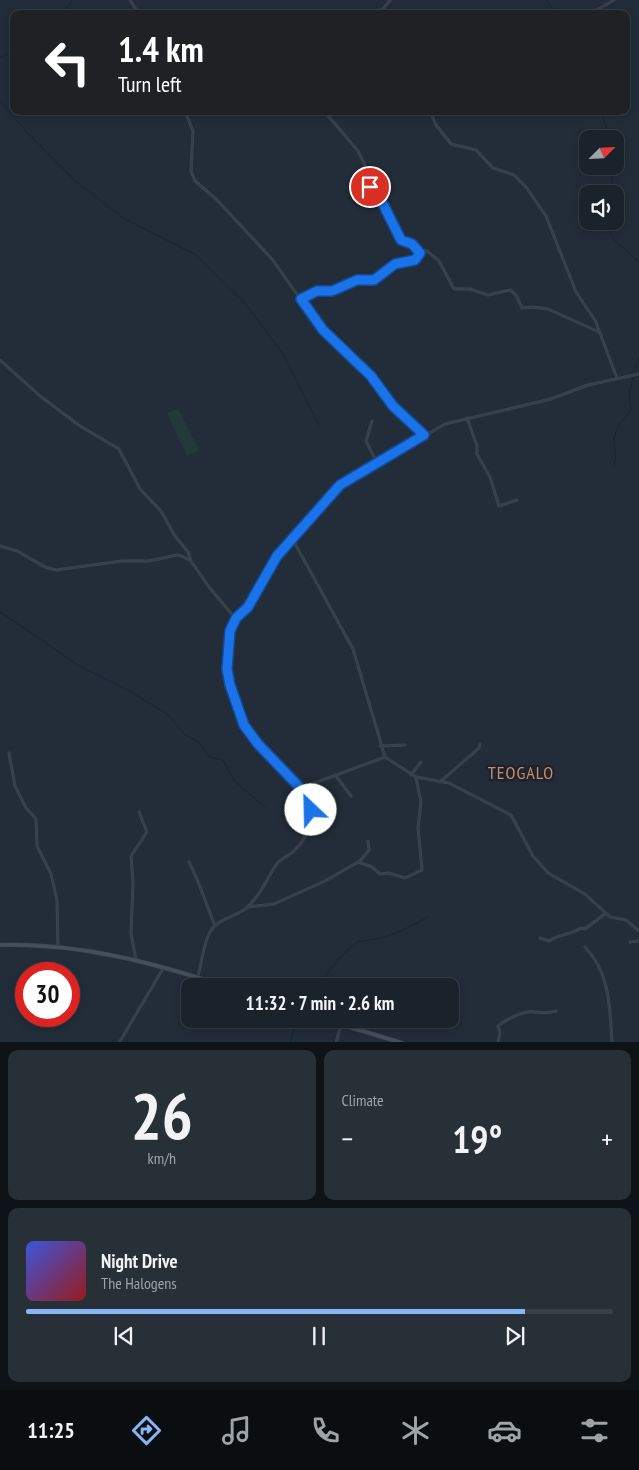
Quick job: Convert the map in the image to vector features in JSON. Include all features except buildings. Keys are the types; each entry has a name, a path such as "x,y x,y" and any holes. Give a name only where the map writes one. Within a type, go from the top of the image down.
{"main road":[{"path":"0,945 58,948 136,960 203,978"},
{"path":"355,1028 402,1042"}],"street":[{"path":"381,10 390,0"},
{"path":"597,10 614,0"},
{"path":"186,115 193,131 193,178 257,243 323,330 371,376 396,410 424,435"},
{"path":"327,115 358,150 364,163 370,187 383,204 401,240 412,244 420,252"},
{"path":"432,115 436,125 451,144 476,150 493,168 514,175 526,187 546,216 576,292 595,320 617,378"},
{"path":"301,299 317,291 332,291 357,280 374,280 395,264 415,260 420,252 426,250 439,261 454,289 470,289 488,295 510,290 516,295 522,308 548,309 599,332"},
{"path":"0,360 40,396 80,426 119,449 139,487 161,512 190,555 191,561 209,588 236,618"},
{"path":"247,907 260,892 277,864 297,848 309,828 311,803 301,788 253,739 238,710 230,685 226,658 230,631 236,618 248,607 277,556 340,485 445,424 551,399 588,385 639,374"},
{"path":"467,418 477,446 477,454 490,477 499,506 517,500"},
{"path":"372,421 366,440 377,463"},
{"path":"292,540 349,641 380,746 385,757 411,775 449,783 507,812 511,815 533,856 544,870 585,894 610,917 624,918 639,931"},
{"path":"0,546 17,551 45,567 56,570 122,561 149,561 176,555 191,561"},
{"path":"440,782 479,748 480,744"},
{"path":"380,746 405,745"},
{"path":"9,753 15,786 26,808 36,820 37,846 51,874 57,900 58,948"},
{"path":"301,788 385,757"},
{"path":"411,775 421,762"},
{"path":"336,776 351,796"},
{"path":"358,862 372,867 380,874 389,873 405,878 422,870 418,828 421,802 416,777"},
{"path":"136,960 131,933 133,882 130,856 147,832 139,812"},
{"path":"198,976 207,938 215,926 247,907 260,904 270,906 325,881 358,862 369,850 368,841"},
{"path":"189,862 198,879 215,926"},
{"path":"540,938 549,942 556,936 572,934 581,928 585,929 592,926 606,913"},
{"path":"630,942 639,941"},
{"path":"585,947 597,960 604,975 611,1018 612,1042"},
{"path":"118,1042 164,967"},
{"path":"498,1042 498,1026 503,1022 529,1012 544,1014 556,1011"},
{"path":"336,1042 340,1028"}],"green space":[{"path":"178,409 199,450 187,456 167,413"}],"waterway":[{"path":"64,10 73,0"},
{"path":"547,0 553,10"},
{"path":"0,58 10,53"},
{"path":"0,101 10,113"},
{"path":"12,115 75,181 125,219 196,255 244,302 283,354 319,425"},
{"path":"602,115 607,130"},
{"path":"612,175 612,185"},
{"path":"611,230 612,238 639,262"},
{"path":"633,374 639,358"},
{"path":"614,466 616,457 614,438 619,426 631,410 629,395 633,377"},
{"path":"0,612 81,667 128,690 167,714 185,735 199,742 209,757 223,760 235,782 265,807"},
{"path":"324,978 339,958 357,942 381,938 401,931 428,917"},
{"path":"290,1042 294,1028"}],"district":[{"name":"TEOGALO","path":"521,772"}],"route":[{"path":"311,810 311,803 306,794 253,739 244,725 230,685 226,658 230,631 236,618 248,607 277,556 304,528 340,485 424,435 409,423 386,399 371,376 323,330 301,299 308,294 317,291 332,291 357,280 374,280 395,264 415,260 420,253 412,244 401,240 383,204 370,187"}]}
